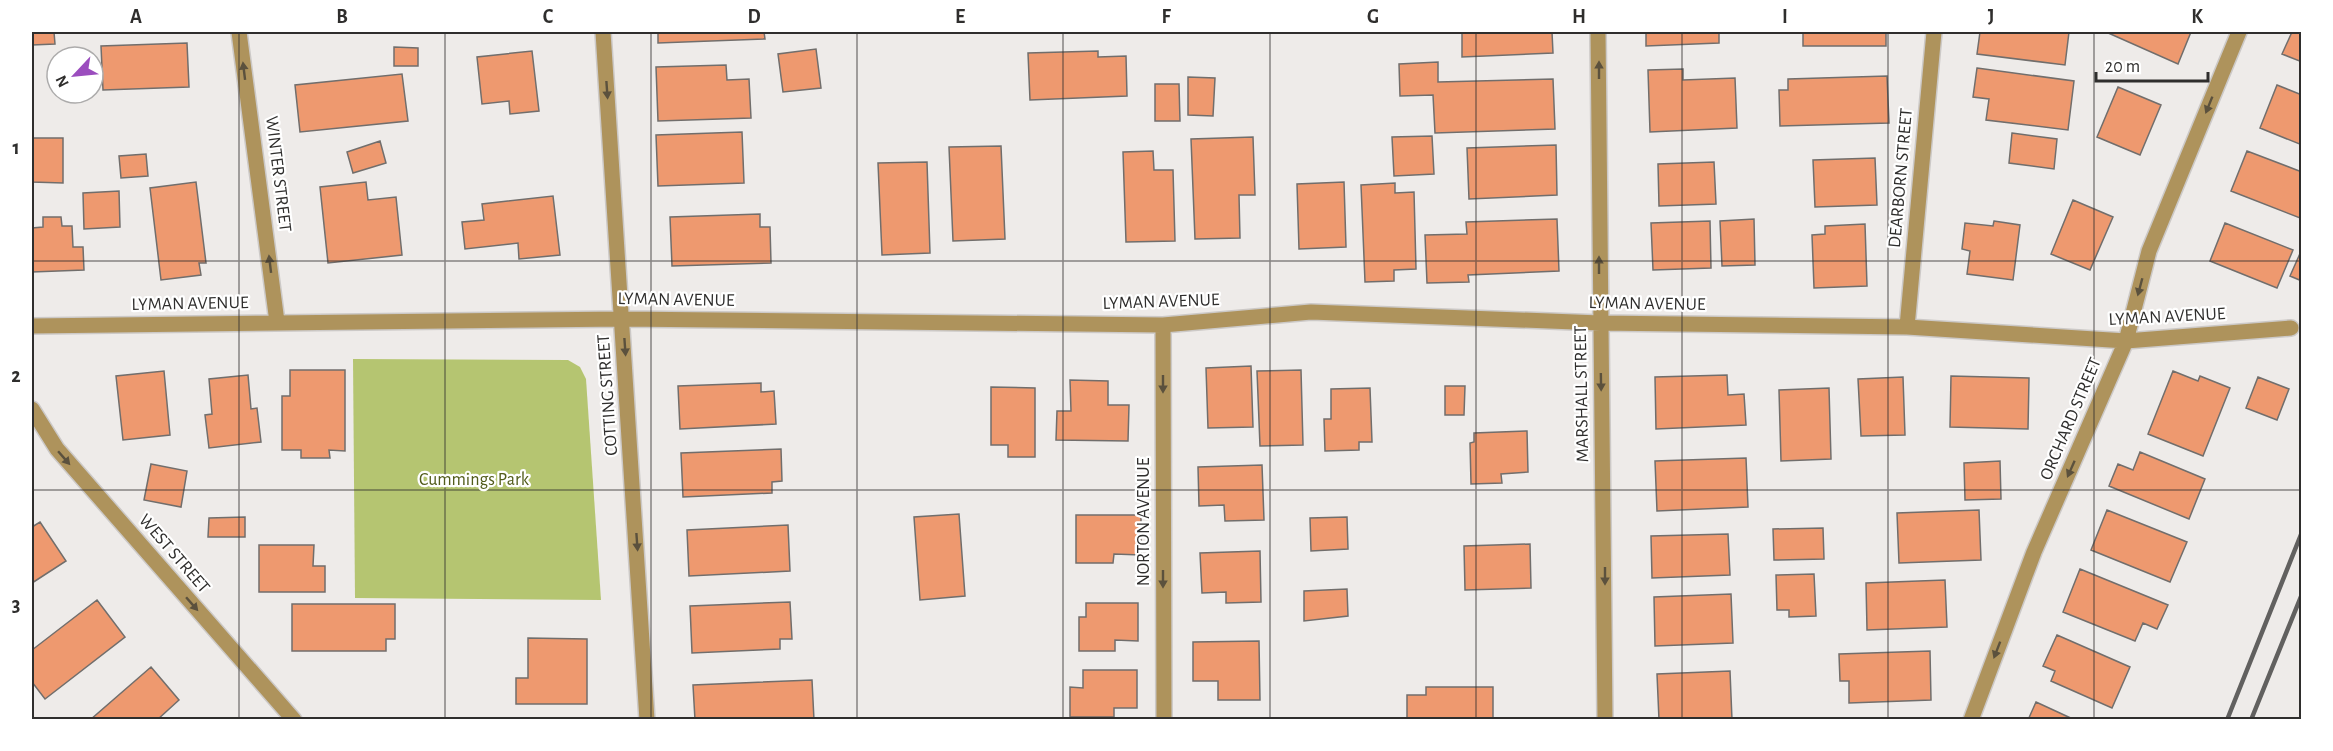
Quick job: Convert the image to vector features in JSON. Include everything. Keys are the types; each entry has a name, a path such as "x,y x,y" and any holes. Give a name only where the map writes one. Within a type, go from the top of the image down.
{"street":[{"name":"WINTER STREET","path":"239,32 277,322"},
{"name":"COTTING STREET","path":"603,32 647,720"},
{"name":"MARSHALL STREET","path":"1598,32 1605,720"},
{"name":"DEARBORN STREET","path":"1907,327 1934,32"},
{"name":"ORCHARD STREET","path":"1971,720 2034,552 2126,341 2150,251 2239,32"},
{"name":"LYMAN AVENUE","path":"32,326 623,319 1163,325 1311,312 1600,323 1907,327 2126,341 2290,328"},
{"name":"NORTON AVENUE","path":"1163,325 1164,720"},
{"name":"WEST STREET","path":"32,409 57,449 294,720"}],"green space":[{"name":"Cummings Park","path":"353,359 568,360 580,367 586,379 601,600 355,598"}],"building":[{"path":"32,32 54,32 55,44 32,45"},
{"path":"658,32 764,32 765,39 658,43"},
{"path":"1462,32 1552,32 1553,53 1462,57"},
{"path":"1646,32 1719,32 1719,43 1646,46"},
{"path":"1803,32 1886,32 1886,46 1803,46"},
{"path":"1980,32 2069,32 2065,65 1977,54"},
{"path":"2106,32 2191,32 2178,64"},
{"path":"2292,32 2302,32 2302,62 2282,54"},
{"path":"187,43 189,87 105,90 105,46"},
{"path":"394,47 418,48 418,66 394,66"},
{"path":"816,49 821,88 783,92 778,54"},
{"path":"532,51 539,111 510,114 509,101 482,104 477,57"},
{"path":"1098,51 1098,57 1126,56 1127,96 1030,100 1028,53"},
{"path":"1438,62 1438,82 1553,79 1555,129 1435,133 1433,95 1400,96 1399,64"},
{"path":"726,65 727,80 749,79 751,118 658,121 656,67"},
{"path":"1977,68 2074,81 2068,130 1986,120 1989,99 1973,97"},
{"path":"1683,69 1683,80 1735,78 1737,128 1650,132 1648,70"},
{"path":"402,74 408,121 300,132 295,85"},
{"path":"1887,76 1889,123 1780,126 1779,90 1788,90 1788,79"},
{"path":"1188,77 1215,78 1213,116 1188,115"},
{"path":"1155,84 1179,84 1180,121 1155,121"},
{"path":"2277,85 2302,95 2302,145 2260,128"},
{"path":"2118,87 2161,105 2140,155 2097,137"},
{"path":"742,132 744,183 658,186 656,135"},
{"path":"2012,133 2057,139 2054,169 2009,163"},
{"path":"1432,136 1434,174 1394,176 1392,137"},
{"path":"1253,137 1255,195 1239,195 1240,238 1195,239 1191,139"},
{"path":"32,138 63,138 63,183 32,182"},
{"path":"380,141 386,163 353,173 347,152"},
{"path":"1556,145 1557,195 1469,199 1467,148"},
{"path":"1001,146 1005,239 953,241 949,147"},
{"path":"1153,151 1154,170 1173,170 1175,241 1126,242 1123,152"},
{"path":"2247,151 2302,172 2300,218 2231,191"},
{"path":"146,154 148,176 121,178 119,156"},
{"path":"1875,158 1877,205 1815,207 1813,160"},
{"path":"927,162 930,253 882,255 878,163"},
{"path":"1714,162 1716,204 1659,206 1658,164"},
{"path":"196,182 206,263 199,263 201,275 161,280 150,188"},
{"path":"366,182 368,200 396,197 402,255 328,263 320,187"},
{"path":"1344,182 1346,247 1299,249 1297,184"},
{"path":"1395,183 1395,193 1414,192 1416,269 1394,270 1394,281 1365,282 1361,185"},
{"path":"119,191 120,227 84,229 83,193"},
{"path":"553,196 560,255 519,259 518,243 465,249 462,222 484,220 482,204"},
{"path":"2073,200 2113,217 2090,270 2051,254"},
{"path":"760,214 760,227 770,227 771,263 672,266 670,217"},
{"path":"43,217 61,217 62,226 72,226 73,247 83,247 84,270 32,272 32,228 43,227"},
{"path":"1557,219 1559,271 1468,275 1469,282 1427,283 1425,235 1467,234 1466,222"},
{"path":"1754,219 1755,265 1722,266 1720,221"},
{"path":"1710,221 1711,268 1653,270 1651,223"},
{"path":"1994,221 2020,225 2013,280 1967,274 1970,251 1962,249 1965,223 1993,226"},
{"path":"2225,223 2293,250 2277,288 2210,261"},
{"path":"1865,224 1867,286 1814,288 1812,235 1825,234 1825,226"},
{"path":"2302,249 2302,281 2290,276"},
{"path":"1251,366 1253,427 1208,428 1206,368"},
{"path":"290,370 345,370 345,451 329,450 330,458 301,458 301,450 282,450 282,396 290,396"},
{"path":"1301,370 1303,445 1260,446 1257,371"},
{"path":"164,371 170,435 123,440 116,376"},
{"path":"2173,371 2198,381 2200,376 2230,388 2203,456 2148,434"},
{"path":"248,375 251,409 257,408 261,442 209,448 205,415 212,414 209,379"},
{"path":"1727,375 1728,395 1744,394 1746,425 1656,429 1655,377"},
{"path":"1951,376 2029,378 2028,429 1950,427"},
{"path":"1903,377 1905,435 1861,436 1858,379"},
{"path":"2258,377 2289,389 2277,420 2246,408"},
{"path":"1070,380 1108,381 1108,405 1129,405 1128,441 1056,440 1057,411 1071,411"},
{"path":"761,383 761,392 774,391 776,424 680,429 678,386"},
{"path":"1445,386 1465,386 1464,415 1445,415"},
{"path":"991,387 1035,388 1035,457 1008,457 1008,445 991,445"},
{"path":"1370,388 1372,442 1359,442 1359,450 1325,451 1324,419 1331,419 1331,389"},
{"path":"1829,388 1831,459 1781,461 1779,390"},
{"path":"1527,431 1528,472 1501,474 1502,483 1471,484 1470,443 1474,442 1474,433"},
{"path":"781,449 782,481 772,482 772,493 683,497 681,453"},
{"path":"2140,452 2205,479 2189,519 2109,486 2118,464 2133,470"},
{"path":"1746,458 1748,507 1657,511 1655,461"},
{"path":"2000,461 2001,499 1965,500 1964,463"},
{"path":"151,464 187,471 181,507 144,500"},
{"path":"1262,465 1264,520 1225,521 1224,505 1199,506 1198,467"},
{"path":"1979,510 1981,560 1899,563 1897,513"},
{"path":"2107,510 2187,542 2170,582 2091,550"},
{"path":"959,514 965,596 920,600 914,517"},
{"path":"1076,515 1141,515 1141,555 1114,554 1113,563 1076,563"},
{"path":"245,517 245,537 208,537 209,518"},
{"path":"1347,517 1348,549 1311,551 1310,518"},
{"path":"40,522 66,561 32,583 32,527"},
{"path":"788,525 790,571 689,576 687,530"},
{"path":"1823,528 1824,559 1774,560 1773,529"},
{"path":"1728,534 1730,575 1652,578 1651,536"},
{"path":"1530,544 1531,588 1465,590 1464,546"},
{"path":"259,545 314,545 313,566 325,566 325,592 259,592"},
{"path":"1260,551 1261,602 1226,603 1226,592 1202,593 1200,553"},
{"path":"2080,569 2168,605 2157,629 2143,623 2135,641 2063,612"},
{"path":"1814,574 1816,616 1789,617 1789,610 1777,610 1776,575"},
{"path":"1945,580 1947,627 1867,630 1866,583"},
{"path":"1347,589 1348,616 1304,621 1304,591"},
{"path":"1731,594 1733,643 1655,646 1654,597"},
{"path":"97,600 125,637 45,699 32,682 32,650"},
{"path":"790,602 792,639 780,639 780,649 692,653 690,606"},
{"path":"1086,603 1138,603 1138,641 1115,640 1115,651 1079,651 1079,617 1086,617"},
{"path":"292,604 395,604 395,639 386,639 386,651 292,651"},
{"path":"2057,635 2130,667 2112,708 2051,681 2055,671 2043,666"},
{"path":"528,638 587,639 587,704 516,704 516,678 528,678"},
{"path":"1259,641 1260,700 1218,700 1218,681 1193,681 1193,642"},
{"path":"1930,651 1931,700 1849,703 1849,681 1840,681 1839,654"},
{"path":"151,667 179,700 157,720 90,720"},
{"path":"1083,670 1137,670 1137,708 1114,708 1114,717 1070,717 1070,687 1083,688"},
{"path":"1730,671 1732,720 1659,720 1657,674"},
{"path":"812,680 814,720 695,720 693,685"},
{"path":"1426,687 1493,687 1493,720 1407,720 1407,695 1426,695"},
{"path":"2036,702 2075,720 2028,720"}],"railway":[{"path":"2227,720 2302,532"},
{"path":"2251,720 2302,594"}]}
